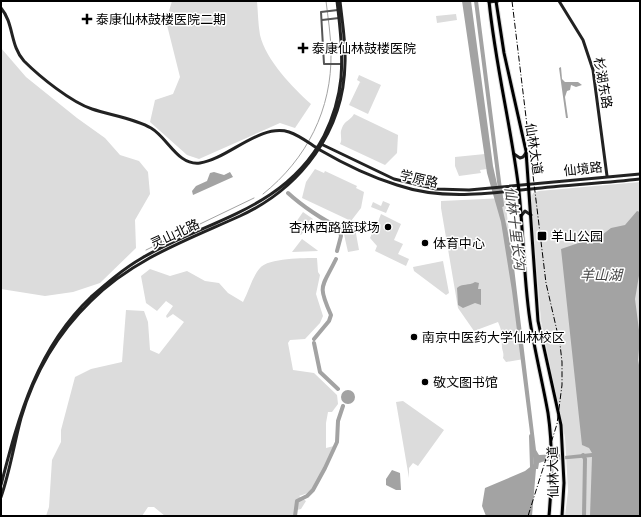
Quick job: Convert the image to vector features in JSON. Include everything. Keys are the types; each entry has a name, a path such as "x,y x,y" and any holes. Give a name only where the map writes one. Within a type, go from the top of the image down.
{"main road":[{"name":"灵山北路","path":"321,144 335,108 341,78 339,1"},
{"path":"489,1 497,1"},
{"name":"仙林大道","path":"489,1 492,30 519,191 527,298 548,416 551,454 549,516"},
{"name":"仙林大道","path":"497,1 500,27 526,151 538,321 558,409 564,461 562,516"},
{"name":"杉湖东路","path":"559,1 583,40 593,70 607,176"},
{"name":"学原路","path":"1,8 6,16 18,53 28,64 76,102 151,128 187,161 204,162 272,132 288,132 306,140 318,149 384,181 416,190 454,196 529,189"},
{"name":"灵山北路","path":"1,496 22,416 33,385 59,339 81,311 106,287 144,260 265,202 296,178 318,149 338,108 344,79 345,59 340,18"},
{"path":"492,30 495,27 500,27"},
{"name":"学原路","path":"313,144 321,144 394,179 422,187 454,191 518,186"},
{"name":"灵山北路","path":"1,485 19,416 39,366 56,338 90,298 107,283 148,255 264,200 294,176 318,149"},
{"path":"514,154 517,158 521,158 525,155 526,151"},
{"name":"仙境路","path":"518,186 607,176 640,174"},
{"name":"仙境路","path":"529,189 640,179"},
{"path":"521,216 526,211 531,215"}],"street":[{"path":"340,10 321,12 324,64 340,64"},
{"path":"322,20 340,18"}],"shaded area":[{"path":"172,1 257,1 260,35 268,54 288,81 311,104 295,128 280,123 199,159 187,155 150,122 155,100 173,94 180,77 166,21"},
{"path":"456,14 457,20 437,23 436,16"},
{"path":"1,48 26,77 77,118 105,138 120,155 139,161 148,172 150,194 135,220 136,248 100,283 73,292 45,296 1,289"},
{"path":"359,75 381,85 368,114 349,105 360,82 362,83 357,80"},
{"path":"354,114 398,135 397,153 385,165 340,144 341,130"},
{"path":"485,154 487,169 480,170 481,173 459,176 455,166 455,157"},
{"path":"315,169 324,173 325,171 357,186 356,188 364,192 361,208 351,221 302,198 306,182"},
{"name":"羊山公园","path":"640,182 640,516 565,516 568,491 565,438 541,321 531,198 533,193 539,191"},
{"path":"505,198 524,359 506,362 503,358 502,333 498,322 474,331 458,308 441,208 441,201"},
{"path":"383,201 390,204 386,213 371,207 373,202 381,206"},
{"path":"303,212 313,219 301,235 292,228"},
{"path":"381,214 401,224 394,240 403,244 398,254 409,259 406,266 375,251 377,246 370,238 373,231 368,229 369,226 363,223 364,222 376,227"},
{"path":"355,228 359,250 348,252 343,230"},
{"path":"302,239 317,250 318,251 292,252"},
{"path":"317,258 318,272 320,275 316,294 323,316 320,323 305,339 290,340 288,343 293,370 314,373 337,395 338,404 332,412 328,412 326,423 326,448 334,446 317,483 306,494 299,496 306,501 301,509 297,510 296,516 165,516 154,507 148,507 142,516 46,516 49,507 52,460 61,442 61,430 75,377 91,369 122,362 126,310 144,311 148,322 150,350 159,354 184,322 173,314 167,318 166,316 173,306 166,301 157,311 146,303 141,276 150,269 170,276 187,271 205,281 219,283 228,293 243,302 255,276 264,265 278,260"},
{"path":"443,261 449,293 446,295 414,271 413,267"},
{"path":"403,401 444,430 418,466 413,463 409,468 409,478 396,402"}],"water":[{"name":"羊山湖","path":"462,1 471,1 493,166 512,251 536,450 539,455 546,458 592,453 589,448 582,445 561,249 602,235 611,228 625,225 637,211 640,212 640,270 635,299 640,338 638,360 640,370 640,516 590,516 592,457 545,461 539,463 538,469 536,469 532,516 486,516 482,506 485,488 525,471 534,464 512,291 501,222 487,173"},
{"path":"561,67 562,79 565,82 578,82 582,85 576,87 571,85 570,90 567,91 565,97 568,118 566,118 559,68"},
{"path":"214,172 224,175 230,172 233,177 193,195 192,191 196,186 207,181 210,173"},
{"path":"475,282 479,283 478,289 481,289 481,305 475,303 463,308 458,305 457,288"},
{"path":"348,390 353,392 355,397 353,402 348,404 343,402 341,397 343,392"},
{"path":"392,470 400,473 401,490 396,490 386,485 386,479"}],"waterway":[{"path":"263,194 279,180 304,149 322,113 327,94 331,53 326,1"},
{"name":"仙林十里长沟","path":"476,1 502,205"},
{"path":"288,193 299,203 339,227 341,236 337,251"},
{"path":"146,250 254,198"},
{"path":"314,339 329,321 331,315 324,297 323,286 336,259"},
{"path":"314,343 320,372 338,389"},
{"path":"295,516 297,501 307,496 313,490 337,442 338,421 343,406"},
{"name":"仙林十里长沟","path":"531,436 532,467"},
{"name":"仙林十里长沟","path":"583,455 585,459 584,516"},
{"name":"仙林十里长沟","path":"539,457 559,456"}],"railway":[{"path":"512,1 546,283 560,344 562,362 562,385 557,424 528,516"}],"place":[{"name":"泰康仙林鼓楼医院二期","path":"87,19"},
{"name":"泰康仙林鼓楼医院","path":"303,48"},
{"name":"杏林西路篮球场","path":"388,227"},
{"name":"羊山公园","path":"542,236"},
{"name":"体育中心","path":"425,243"},
{"name":"南京中医药大学仙林校区","path":"414,337"},
{"name":"敬文图书馆","path":"425,382"}]}
